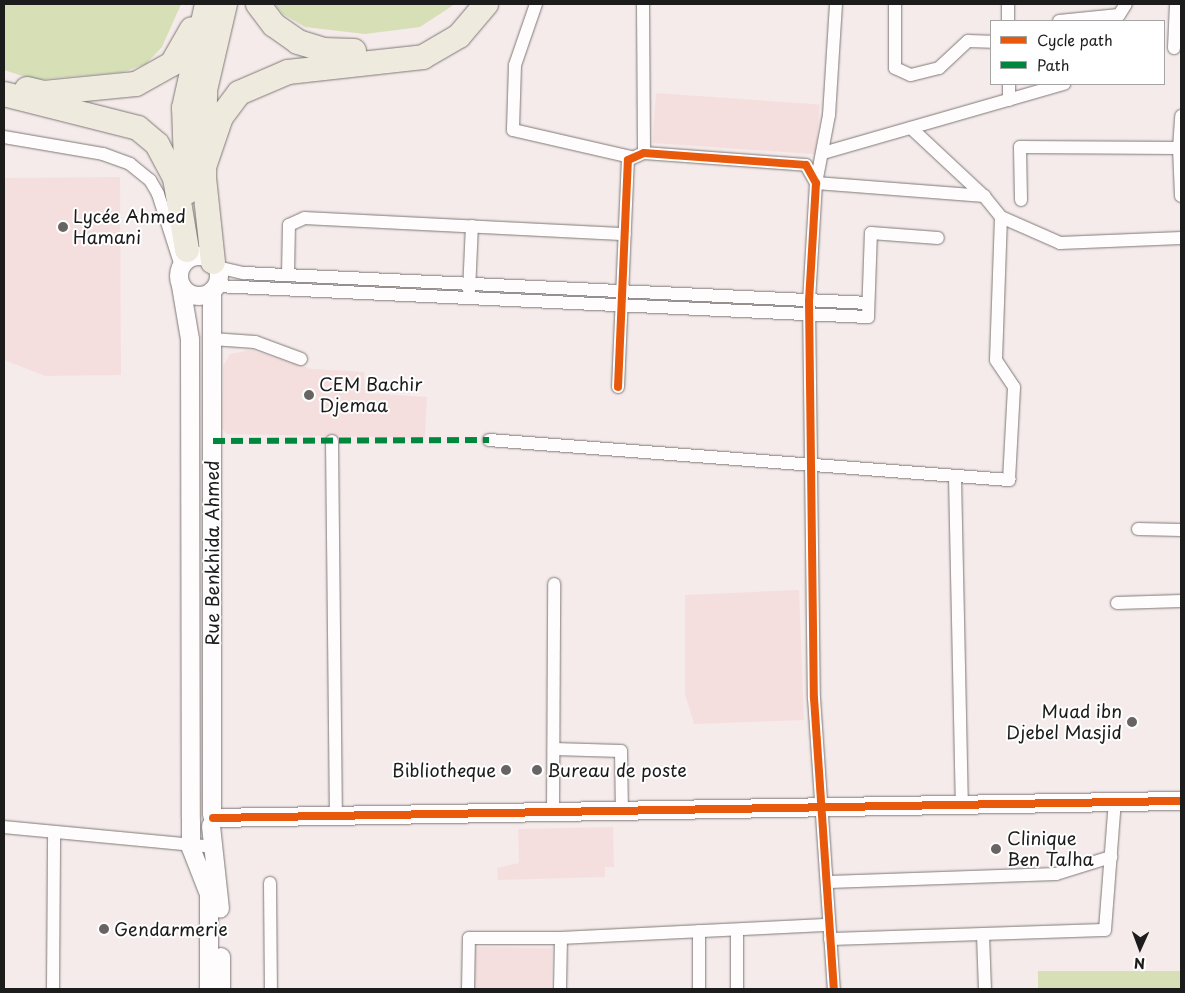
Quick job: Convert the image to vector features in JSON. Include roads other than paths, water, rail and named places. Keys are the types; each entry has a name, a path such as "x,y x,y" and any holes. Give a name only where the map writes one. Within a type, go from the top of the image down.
{"highway":[{"path":"4,80 44,93 136,84 172,64 191,33 199,4"},
{"path":"185,259 184,108 207,4"},
{"path":"215,264 204,167 205,90 225,4"},
{"path":"258,4 274,25 298,42 324,50 359,51 428,40 449,27 470,4"},
{"path":"204,167 221,117 239,93 288,72 423,57 459,36 486,4"},
{"path":"4,94 131,126 157,144 175,178 185,259"}],"main road":[{"path":"181,286 198,296 215,288 215,264 200,256 185,259 181,286 190,339 191,848 209,894 209,989"},
{"name":"Rue Benkhida Ahmed","path":"215,288 212,339 212,820 221,989"},
{"path":"191,820 198,830 212,820 336,816 1181,800"}],"street":[{"path":"536,4 515,65 514,130 631,157 644,153 798,161 813,173 816,183"},
{"path":"643,4 644,153"},
{"path":"834,989 828,925 829,882 825,808 814,698 814,467 809,301 816,183 823,154 836,4"},
{"path":"894,4 895,68 911,75 939,68 968,41 990,42"},
{"path":"1008,4 1008,20"},
{"path":"1069,20 1119,15 1126,4"},
{"path":"1173,49 1176,4"},
{"path":"1009,85 1009,100"},
{"path":"823,154 1061,85"},
{"path":"1181,116 1179,148 1181,196"},
{"path":"911,128 984,196 1002,217 1060,243 1181,238"},
{"path":"4,137 103,154 130,164 158,194 185,259"},
{"path":"1020,200 1020,147 1179,148"},
{"path":"618,386 625,234 631,157"},
{"path":"816,183 984,196"},
{"path":"489,440 814,467 1009,480 1014,387 996,360 1002,217"},
{"path":"288,275 289,226 305,218 625,234"},
{"path":"469,299 472,226"},
{"path":"215,288 868,317 871,233 938,238"},
{"path":"215,264 288,275 868,303"},
{"path":"212,339 255,342 300,359"},
{"path":"332,441 336,816"},
{"path":"956,477 962,803"},
{"path":"1138,529 1181,530"},
{"path":"553,813 554,584"},
{"path":"1117,603 1181,601"},
{"path":"554,749 621,751 622,812"},
{"path":"830,939 1105,930 1115,801"},
{"path":"4,827 191,848 214,847"},
{"path":"53,989 54,832"},
{"path":"829,882 1056,874 1111,857"},
{"path":"270,882 271,989"},
{"path":"468,989 469,938 561,938 828,925"},
{"path":"737,930 737,989"},
{"path":"699,932 700,989"},
{"path":"983,935 985,989"},
{"path":"560,989 561,938"}],"place":[{"name":"Lycée Ahmed Hamani","path":"63,227"},
{"name":"CEM Bachir Djemaa","path":"309,395"},
{"name":"Muad ibn Djebel Masjid","path":"1132,722"},
{"name":"Bibliotheque","path":"506,770"},
{"name":"Bureau de poste","path":"537,770"},
{"name":"Clinique Ben Talha","path":"996,849"},
{"name":"Gendarmerie","path":"104,929"}]}
